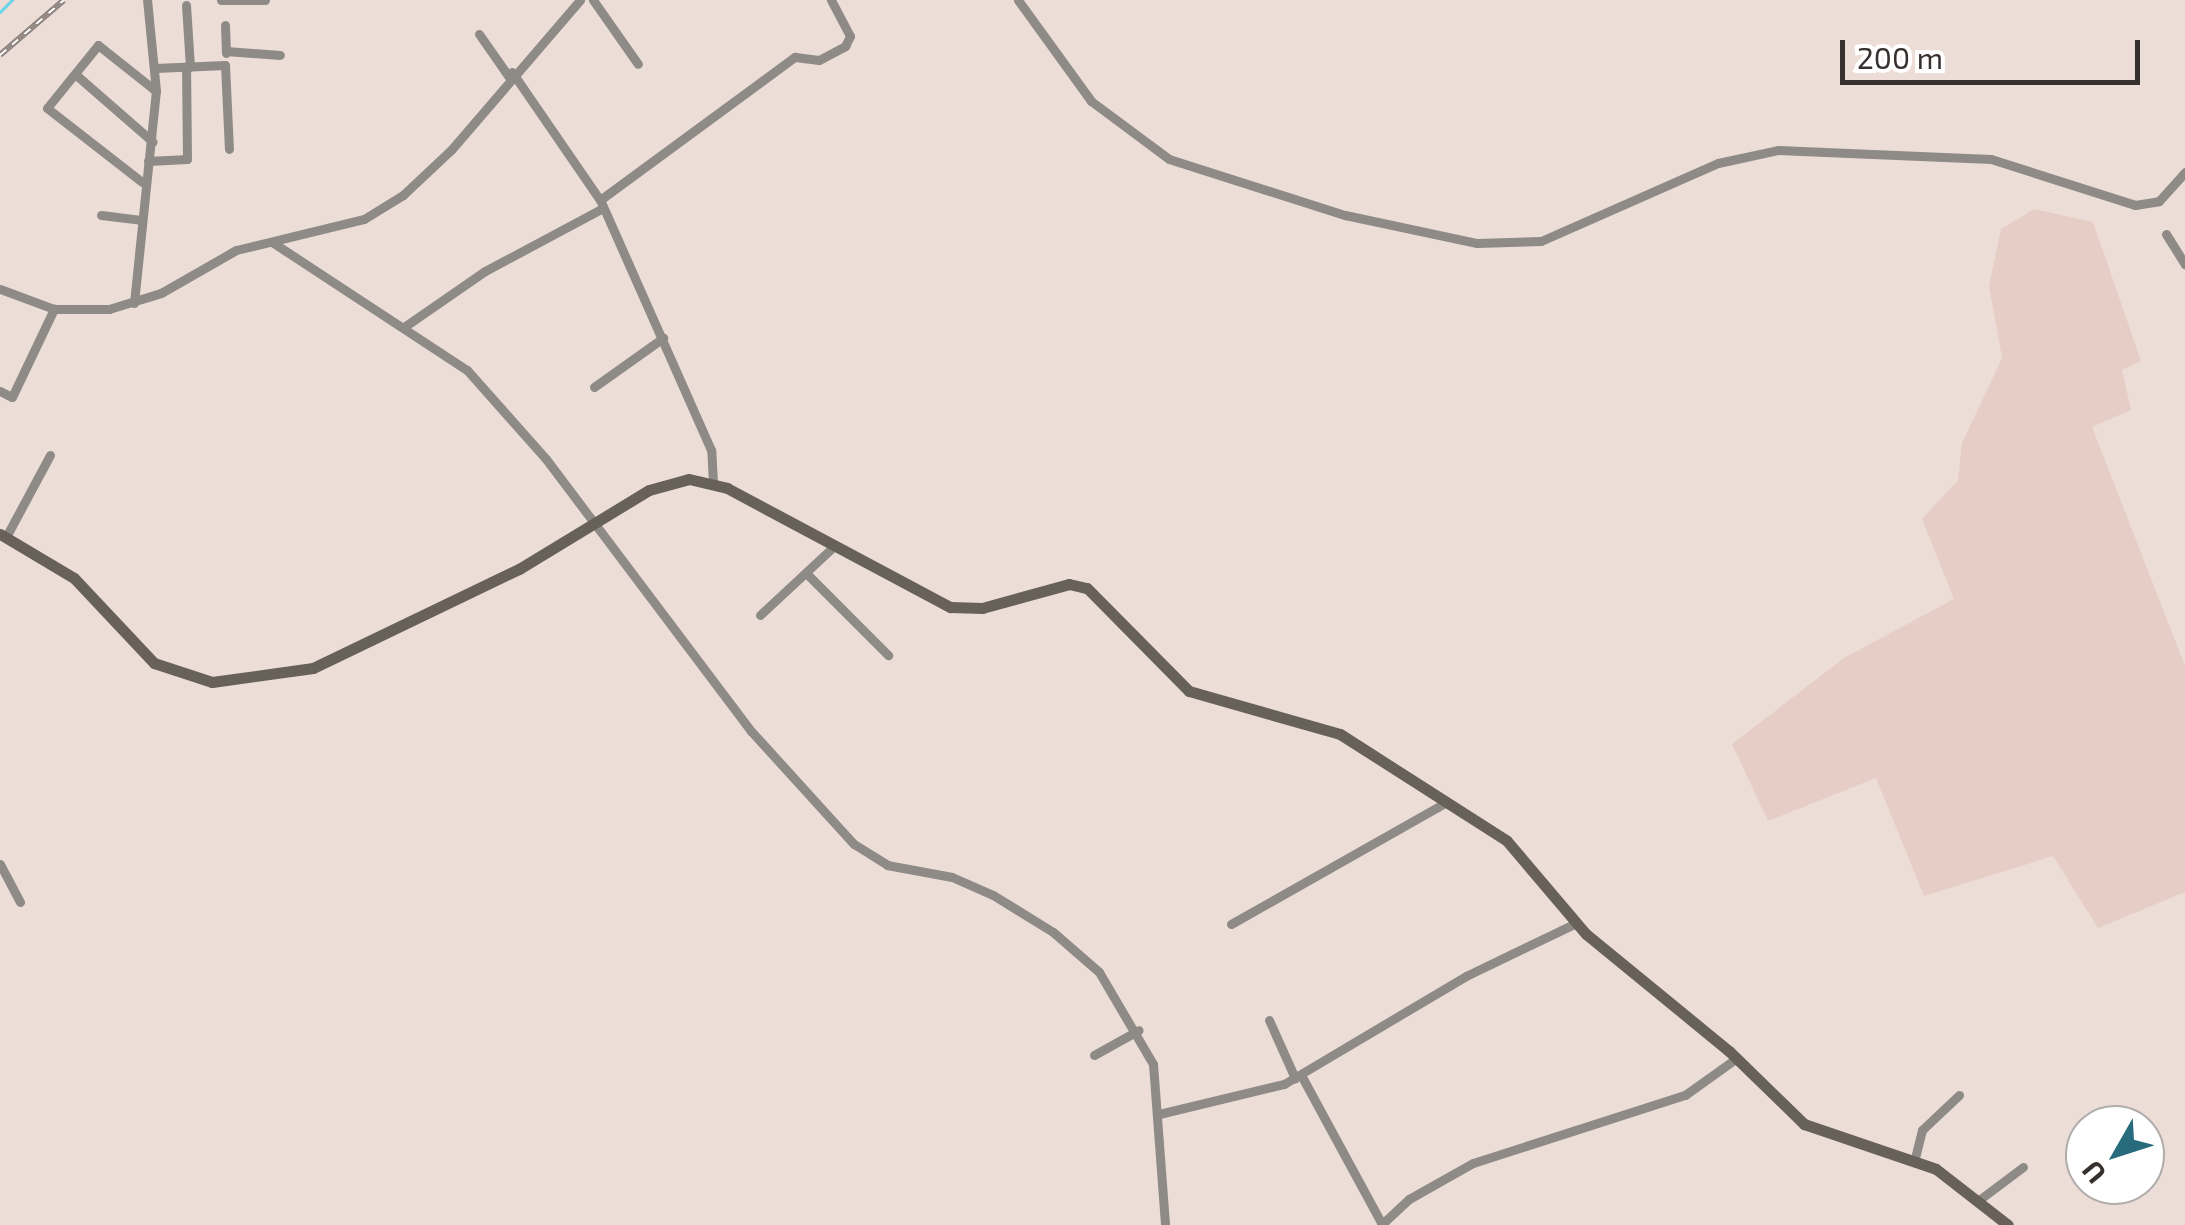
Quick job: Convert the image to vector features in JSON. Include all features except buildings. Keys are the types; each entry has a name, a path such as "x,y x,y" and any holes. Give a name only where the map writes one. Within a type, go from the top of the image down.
{"street":[{"path":"134,303 142,182 153,142 156,91 147,0"},
{"path":"228,1 266,0"},
{"path":"0,290 54,308 92,311 134,303 236,250 350,225 403,195 451,150 511,75 580,0"},
{"path":"593,0 638,64"},
{"path":"404,327 485,271 602,204 794,57 819,60 845,46 850,36 831,0"},
{"path":"1018,0 1091,101 1169,159 1330,211 1476,242 1541,241 1749,154 1814,148 2006,162 2135,205 2158,201 2185,172"},
{"path":"148,161 188,159 186,6"},
{"path":"225,24 229,149"},
{"path":"479,34 602,204 714,460 713,483"},
{"path":"142,182 48,110 101,44 156,91"},
{"path":"226,51 280,56"},
{"path":"156,68 226,66"},
{"path":"74,74 153,142"},
{"path":"102,215 139,220"},
{"path":"2166,234 2185,265"},
{"path":"272,242 467,370 594,522 751,731 854,844 886,865 970,884 1053,932 1099,972 1139,1030 1154,1064 1165,1225"},
{"path":"0,392 12,396 54,308"},
{"path":"594,387 663,338"},
{"path":"50,455 3,535 62,569 161,668 228,683 313,668 519,569 662,484 713,483 950,607 982,608 1069,584 1088,588 1189,690 1225,706 1328,728 1520,852 1576,923 1814,1130 1936,1169 2008,1225"},
{"path":"760,615 832,548"},
{"path":"807,574 888,655"},
{"path":"1231,924 1445,803"},
{"path":"0,864 20,902"},
{"path":"1159,1114 1298,1076 1466,976 1576,923"},
{"path":"1269,1020 1382,1225 1409,1199 1473,1163 1694,1091 1734,1060"},
{"path":"1094,1055 1139,1030"},
{"path":"1914,1162 1922,1130 1959,1095"},
{"path":"1980,1200 2023,1167"}],"shaded area":[{"path":"2034,209 2093,222 2141,361 2122,370 2131,410 2092,427 2185,666 2185,892 2098,928 2053,856 1924,896 1876,778 1768,821 1732,744 1844,658 1954,599 1922,519 1958,480 1962,443 2002,358 1989,286 2001,229"}],"waterway":[{"path":"0,12 12,0"}],"railway":[{"path":"0,55 64,0"}]}
